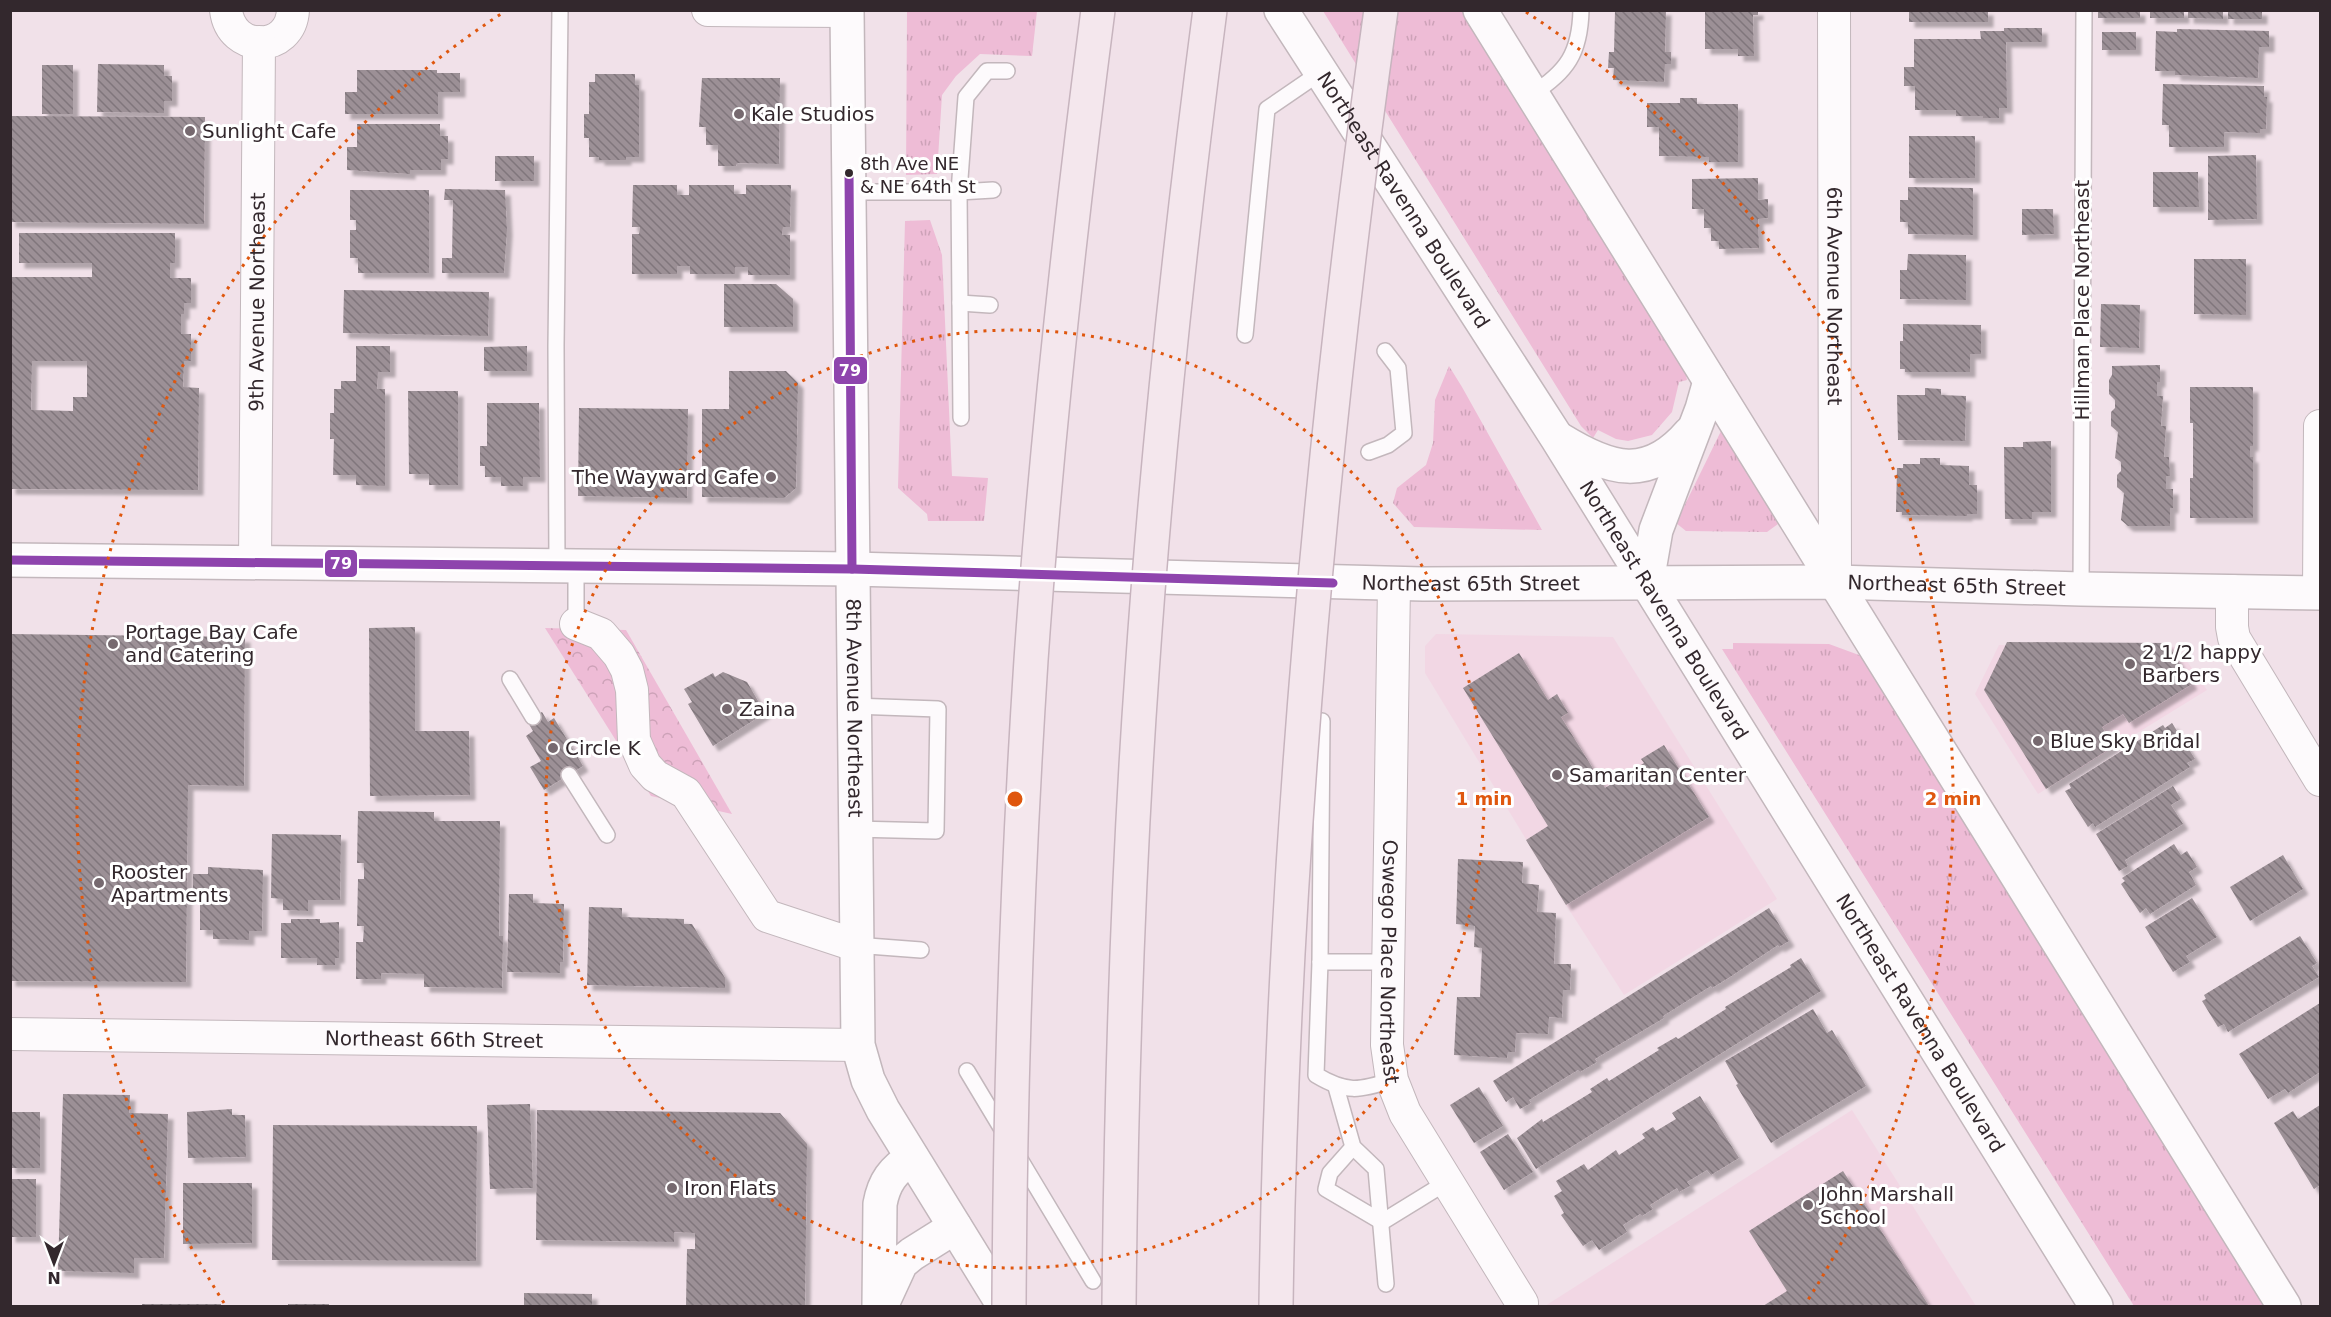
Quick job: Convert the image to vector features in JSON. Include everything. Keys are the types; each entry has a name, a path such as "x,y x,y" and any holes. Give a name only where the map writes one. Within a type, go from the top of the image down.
{"highway":[{"path":"1006,1306 1017,910 1031,658 1052,408 1076,182 1098,10"},
{"path":"1119,1306 1125,1011 1143,662 1171,337 1210,10"},
{"path":"1276,1306 1284,1049 1305,695 1340,329 1381,10"}],"main road":[{"name":"Northeast Ravenna Boulevard","path":"1281,10 1557,438 2096,1306"},
{"path":"1480,10 2284,1306"},
{"name":"8th Avenue Northeast","path":"847,11 855,945 858,1045 868,1080 883,1110 1006,1306"},
{"path":"1647,582 1656,530 1710,381"},
{"path":"1557,438 1605,464 1630,467 1655,462 1677,449 1693,430"},
{"name":"Northeast 65th Street","path":"10,560 852,569 1394,584 1835,582 2320,593"},
{"path":"880,1306 880,1204 883,1190 899,1166 912,1158"},
{"path":"880,1306 901,1263 955,1227"}],"street":[{"path":"226,10 229,24 235,32 243,39 259,42 274,40 283,34 290,25 293,10"},
{"path":"708,10 847,11"},
{"name":"6th Avenue Northeast","path":"1834,10 1835,582"},
{"name":"9th Avenue Northeast","path":"255,563 259,42"},
{"path":"2320,426 2320,593"},
{"name":"Oswego Place Northeast","path":"1394,584 1387,1045 1392,1080 1405,1113 1522,1303"},
{"path":"2232,591 2234,638 2320,780"},
{"path":"576,624 601,634 619,655 630,677 633,729 638,752 645,765 655,776 686,793 767,916 855,945"},
{"name":"Northeast 66th Street","path":"10,1034 858,1045"}],"lane":[{"path":"560,10 556,346 567,566 576,624"},
{"path":"1532,94 1565,69 1575,52 1581,10"},
{"name":"Hillman Place Northeast","path":"2081,589 2084,10"},
{"path":"961,418 959,192 966,97 987,70 1007,70"},
{"path":"1245,335 1267,109 1321,72"},
{"path":"849,192 993,190"},
{"path":"960,303 990,304"},
{"path":"1369,452 1388,445 1404,433 1398,368 1385,351"},
{"path":"510,679 533,717"},
{"path":"853,706 938,709 936,831 854,829"},
{"path":"1322,721 1320,962 1316,1075 1336,1087 1366,1089 1392,1080"},
{"path":"569,774 607,835"},
{"path":"855,945 921,950"},
{"path":"1320,962 1388,962"},
{"path":"967,1071 1093,1281"},
{"path":"1336,1087 1353,1147 1376,1169 1386,1284"},
{"path":"1353,1147 1330,1173 1326,1189 1382,1222"},
{"path":"1382,1222 1447,1182"}],"shaded area":[{"path":"1436,634 1613,637 1777,899 1624,995 1566,905 1425,673 1425,646"},
{"path":"1999,645 2177,647 2207,690 2038,794 1975,694"},
{"name":"John Marshall School","path":"1852,1110 1976,1306 1545,1306"}],"green space":[{"path":"907,11 1037,11 1032,56 980,54 956,76 942,95 937,174 906,175"},
{"path":"1323,11 1463,11 1684,365 1687,380 1679,382 1672,412 1652,435 1628,441 1616,439 1598,430 1593,438 1581,426"},
{"path":"930,220 942,255 952,476 988,478 984,521 928,521 927,514 898,488 905,221"},
{"path":"1449,366 1542,530 1414,527 1393,503 1397,488 1426,465 1433,443 1435,400"},
{"path":"1722,429 1778,524 1767,532 1686,531 1676,523"},
{"path":"545,628 626,630 732,814 651,796"},
{"path":"1733,643 1829,644 1867,658 2273,1306 2134,1306 1722,649 1733,649"}],"building":[{"path":"1615,10 1666,10 1665,52 1671,52 1671,64 1665,64 1664,82 1613,80 1614,68 1608,68 1609,52 1614,52"},
{"path":"1705,10 1758,10 1758,15 1753,15 1754,56 1738,56 1738,49 1705,49"},
{"path":"1909,10 1988,10 1988,22 1909,22"},
{"path":"2098,10 2140,10 2140,18 2098,18"},
{"path":"2150,10 2184,10 2184,18 2150,18"},
{"path":"2188,10 2223,10 2223,19 2188,18"},
{"path":"2228,10 2262,10 2262,19 2228,19"},
{"path":"2004,28 2042,28 2042,42 2006,42 2007,108 1999,108 1999,118 1956,116 1956,110 1915,110 1915,86 1904,86 1904,67 1914,67 1914,39 1981,39 1980,31 2004,31"},
{"path":"2177,29 2269,31 2269,47 2259,47 2258,78 2175,75 2175,71 2155,71 2156,31 2177,32"},
{"path":"2102,32 2136,32 2136,50 2102,50"},
{"path":"98,64 164,65 164,76 172,76 172,101 164,101 164,113 97,112"},
{"path":"42,65 73,65 73,114 42,114"},
{"path":"357,70 437,70 437,73 460,73 460,92 438,92 438,114 345,114 345,92 357,92"},
{"path":"595,74 635,74 635,85 639,85 639,157 626,157 626,160 599,160 599,157 589,157 589,138 584,138 584,114 589,114 589,82 595,82"},
{"name":"Kale Studios","path":"702,78 780,78 779,164 737,163 736,166 718,166 718,145 706,145 706,127 699,127"},
{"path":"2163,84 2264,86 2264,97 2267,97 2266,129 2260,129 2260,133 2224,132 2224,147 2169,147 2169,125 2162,125"},
{"path":"1680,98 1697,98 1697,104 1738,104 1738,162 1709,162 1709,157 1659,156 1659,127 1647,127 1647,103 1680,103"},
{"path":"10,116 205,117 204,224 10,222"},
{"path":"357,124 440,124 440,136 448,136 448,159 441,159 441,170 410,170 410,174 347,170 347,147 357,147"},
{"path":"1909,136 1975,136 1975,178 1909,178"},
{"path":"2256,155 2257,219 2208,220 2208,156"},
{"path":"495,156 534,156 534,181 495,181"},
{"path":"2153,172 2198,172 2199,207 2153,207"},
{"path":"1758,178 1758,200 1768,199 1768,218 1758,219 1759,248 1719,249 1719,241 1711,241 1711,228 1704,228 1704,209 1692,209 1692,179"},
{"path":"633,185 677,185 677,195 689,195 689,185 734,185 734,194 746,194 746,185 791,185 790,227 783,227 782,235 790,235 790,275 748,275 748,267 735,267 735,274 690,274 690,266 677,266 677,274 632,274 632,234 639,234 640,227 632,227"},
{"path":"1908,187 1973,188 1973,235 1908,234 1908,222 1900,222 1900,200 1908,200"},
{"path":"445,189 505,190 507,230 504,273 442,273 442,258 452,258 453,200 444,200"},
{"path":"350,190 429,190 429,273 358,273 358,258 350,258 350,230 356,230 356,220 350,220"},
{"path":"2022,209 2053,209 2054,234 2022,235"},
{"path":"19,233 175,233 175,263 170,263 170,278 191,278 191,303 184,303 184,314 181,314 181,334 191,334 191,361 184,361 183,387 199,388 198,490 10,489 10,277 92,277 92,263 19,263","holes":["32,361 87,361 87,397 73,397 73,411 31,410"]},
{"path":"1908,254 1966,255 1966,300 1900,299 1900,270 1907,270"},
{"path":"2194,259 2246,259 2246,315 2194,314"},
{"path":"724,284 776,284 793,299 793,327 724,327"},
{"path":"344,290 489,292 488,336 343,333"},
{"path":"2101,304 2140,305 2139,348 2100,347"},
{"path":"1903,324 1981,325 1981,354 1970,354 1970,372 1905,372 1905,369 1900,369 1900,341 1903,341"},
{"path":"356,346 390,346 390,372 378,372 377,389 385,389 385,486 356,485 356,475 333,475 334,439 330,439 330,413 334,413 334,389 341,389 341,381 356,381"},
{"path":"527,346 527,371 484,371 484,347"},
{"path":"2160,365 2157,396 2163,396 2161,426 2166,426 2164,457 2169,457 2170,476 2166,476 2166,489 2173,489 2170,526 2128,526 2121,520 2124,493 2117,487 2117,475 2121,471 2121,462 2115,458 2118,432 2111,426 2111,412 2115,408 2115,400 2109,394 2109,380 2112,375 2112,366"},
{"path":"729,371 786,371 798,383 796,488 784,498 702,497 702,409 729,409"},
{"path":"2190,387 2253,387 2253,446 2250,446 2250,457 2253,457 2253,518 2190,518 2193,423 2190,423"},
{"path":"1925,388 1941,389 1941,395 1966,396 1965,441 1898,440 1897,395 1925,395"},
{"path":"408,391 458,391 458,485 429,485 429,474 409,474"},
{"path":"487,403 539,403 540,477 523,477 523,486 501,486 501,477 485,477 485,466 480,466 480,446 487,446"},
{"path":"579,408 688,409 687,498 578,496"},
{"path":"2051,441 2051,512 2032,512 2032,519 2005,519 2004,447 2023,447 2023,442"},
{"path":"1920,458 1940,458 1940,465 1969,466 1969,485 1977,485 1977,514 1967,514 1967,516 1902,515 1902,512 1896,512 1897,468 1903,468 1903,464 1920,464"},
{"path":"415,627 415,731 469,731 470,795 370,796 369,628"},
{"name":"Rooster Apartments","path":"10,634 245,637 244,786 188,785 186,982 10,981"},
{"path":"2007,642 2167,643 2192,684 2129,723 2123,714 2102,727 2114,746 2046,789 1984,690"},
{"name":"Samaritan Center","path":"1519,653 1548,700 1557,694 1568,713 1561,717 1605,788 1644,763 1641,759 1664,745 1709,817 1566,905 1526,840 1548,826 1463,688"},
{"name":"Zaina","path":"723,672 747,682 765,713 713,746 688,704 692,702 684,689 713,673 715,677"},
{"name":"Circle K","path":"542,712 548,722 554,718 583,766 544,790 530,767 541,761 526,736 533,731 527,721"},
{"path":"2172,723 2195,759 2187,763 2190,767 2095,827 2093,823 2088,827 2065,791 2071,788 2069,784 2163,725 2165,728"},
{"path":"2173,786 2181,799 2171,805 2183,824 2125,860 2128,866 2119,871 2096,834"},
{"path":"358,811 434,812 434,821 500,821 499,936 503,936 502,988 424,987 424,974 381,973 381,979 356,979 356,942 363,942 364,926 357,926 358,879 364,879 364,863 357,863"},
{"path":"272,834 341,835 340,900 308,900 308,911 283,910 283,899 271,898"},
{"path":"2174,844 2181,855 2187,851 2197,867 2189,872 2196,885 2150,914 2146,908 2140,913 2121,884 2125,881 2122,878"},
{"path":"2283,855 2303,889 2250,921 2230,887"},
{"path":"1458,859 1523,862 1522,883 1539,885 1537,912 1556,913 1554,964 1571,964 1570,990 1563,990 1562,1018 1549,1017 1548,1034 1516,1033 1515,1052 1508,1052 1507,1058 1454,1055 1457,997 1480,997 1482,948 1474,947 1475,926 1456,924"},
{"path":"208,867 263,870 262,931 249,931 249,940 213,939 213,930 200,930 200,894 193,894 193,874 208,874"},
{"path":"509,894 533,894 533,903 564,904 563,962 560,962 560,973 507,972"},
{"path":"2192,898 2217,937 2186,956 2190,962 2173,972 2145,927"},
{"path":"589,907 622,908 622,917 684,919 684,924 692,924 725,978 725,988 587,985"},
{"path":"1769,908 1789,941 1779,947 1778,945 1730,977 1663,1016 1664,1018 1595,1059 1597,1062 1580,1072 1578,1070 1529,1100 1531,1103 1520,1109 1513,1097 1506,1102 1493,1081"},
{"path":"291,919 320,919 320,923 339,922 339,958 335,958 335,965 317,965 317,958 281,958 281,923 291,923"},
{"path":"2300,936 2317,963 2312,966 2319,977 2228,1032 2224,1024 2218,1027 2202,1001 2206,999 2204,995"},
{"path":"1801,958 1821,991 1536,1169 1517,1138 1542,1119 1543,1122 1592,1092 1590,1089 1607,1078 1609,1081 1659,1050 1657,1048 1676,1037 1678,1039 1726,1009 1725,1007 1791,967 1790,965"},
{"path":"2320,1003 2320,1072 2288,1093 2285,1089 2268,1099 2239,1054"},
{"path":"1813,1009 1827,1033 1832,1030 1866,1086 1771,1143 1736,1085 1738,1084 1725,1061"},
{"path":"1479,1087 1503,1126 1474,1143 1450,1105"},
{"path":"63,1094 130,1095 129,1113 168,1114 164,1258 134,1258 134,1273 58,1271"},
{"path":"1700,1096 1739,1158 1711,1175 1707,1170 1687,1182 1690,1186 1679,1192 1677,1188 1650,1205 1653,1209 1623,1225 1627,1232 1599,1250 1592,1240 1583,1246 1561,1215 1564,1213 1554,1196 1562,1191 1556,1181 1584,1164 1588,1170 1616,1150 1619,1155 1645,1138 1642,1134 1653,1127 1656,1131 1676,1119 1672,1113"},
{"path":"530,1104 533,1188 490,1189 487,1105"},
{"path":"2320,1105 2320,1185 2314,1189 2274,1123 2293,1111 2298,1119"},
{"path":"232,1109 232,1115 245,1115 246,1157 188,1158 187,1112"},
{"name":"Iron Flats","path":"537,1110 780,1113 807,1144 805,1306 686,1306 687,1249 695,1249 695,1233 674,1232 674,1242 536,1240"},
{"path":"10,1112 40,1112 40,1168 10,1168"},
{"path":"273,1125 477,1126 476,1261 272,1260"},
{"path":"1508,1134 1533,1172 1504,1190 1480,1152"},
{"path":"1843,1171 1929,1306 1763,1306 1787,1291 1749,1231"},
{"path":"10,1179 36,1179 36,1237 10,1237"},
{"path":"183,1183 252,1183 252,1243 183,1244"},
{"path":"524,1293 592,1294 592,1306 524,1306"},
{"path":"142,1304 221,1304 221,1306 142,1306"},
{"path":"288,1304 329,1304 329,1306 288,1306"}],"transit line":[{"name":"79","path":"849,172 852,569"},
{"name":"79","path":"10,560 852,569 1333,583"}],"place":[{"name":"Kale Studios","path":"739,114"},
{"name":"Sunlight Cafe","path":"190,131"},
{"name":"8th Ave NE & NE 64th St","path":"849,173"},
{"name":"The Wayward Cafe","path":"771,477"},
{"name":"Portage Bay Cafe and Catering","path":"113,644"},
{"name":"2 1/2 happy Barbers","path":"2130,664"},
{"name":"Zaina","path":"727,709"},
{"name":"Blue Sky Bridal","path":"2038,741"},
{"name":"Circle K","path":"553,748"},
{"name":"Samaritan Center","path":"1557,775"},
{"name":"Rooster Apartments","path":"99,883"},
{"name":"Iron Flats","path":"672,1188"},
{"name":"John Marshall School","path":"1808,1205"}]}
